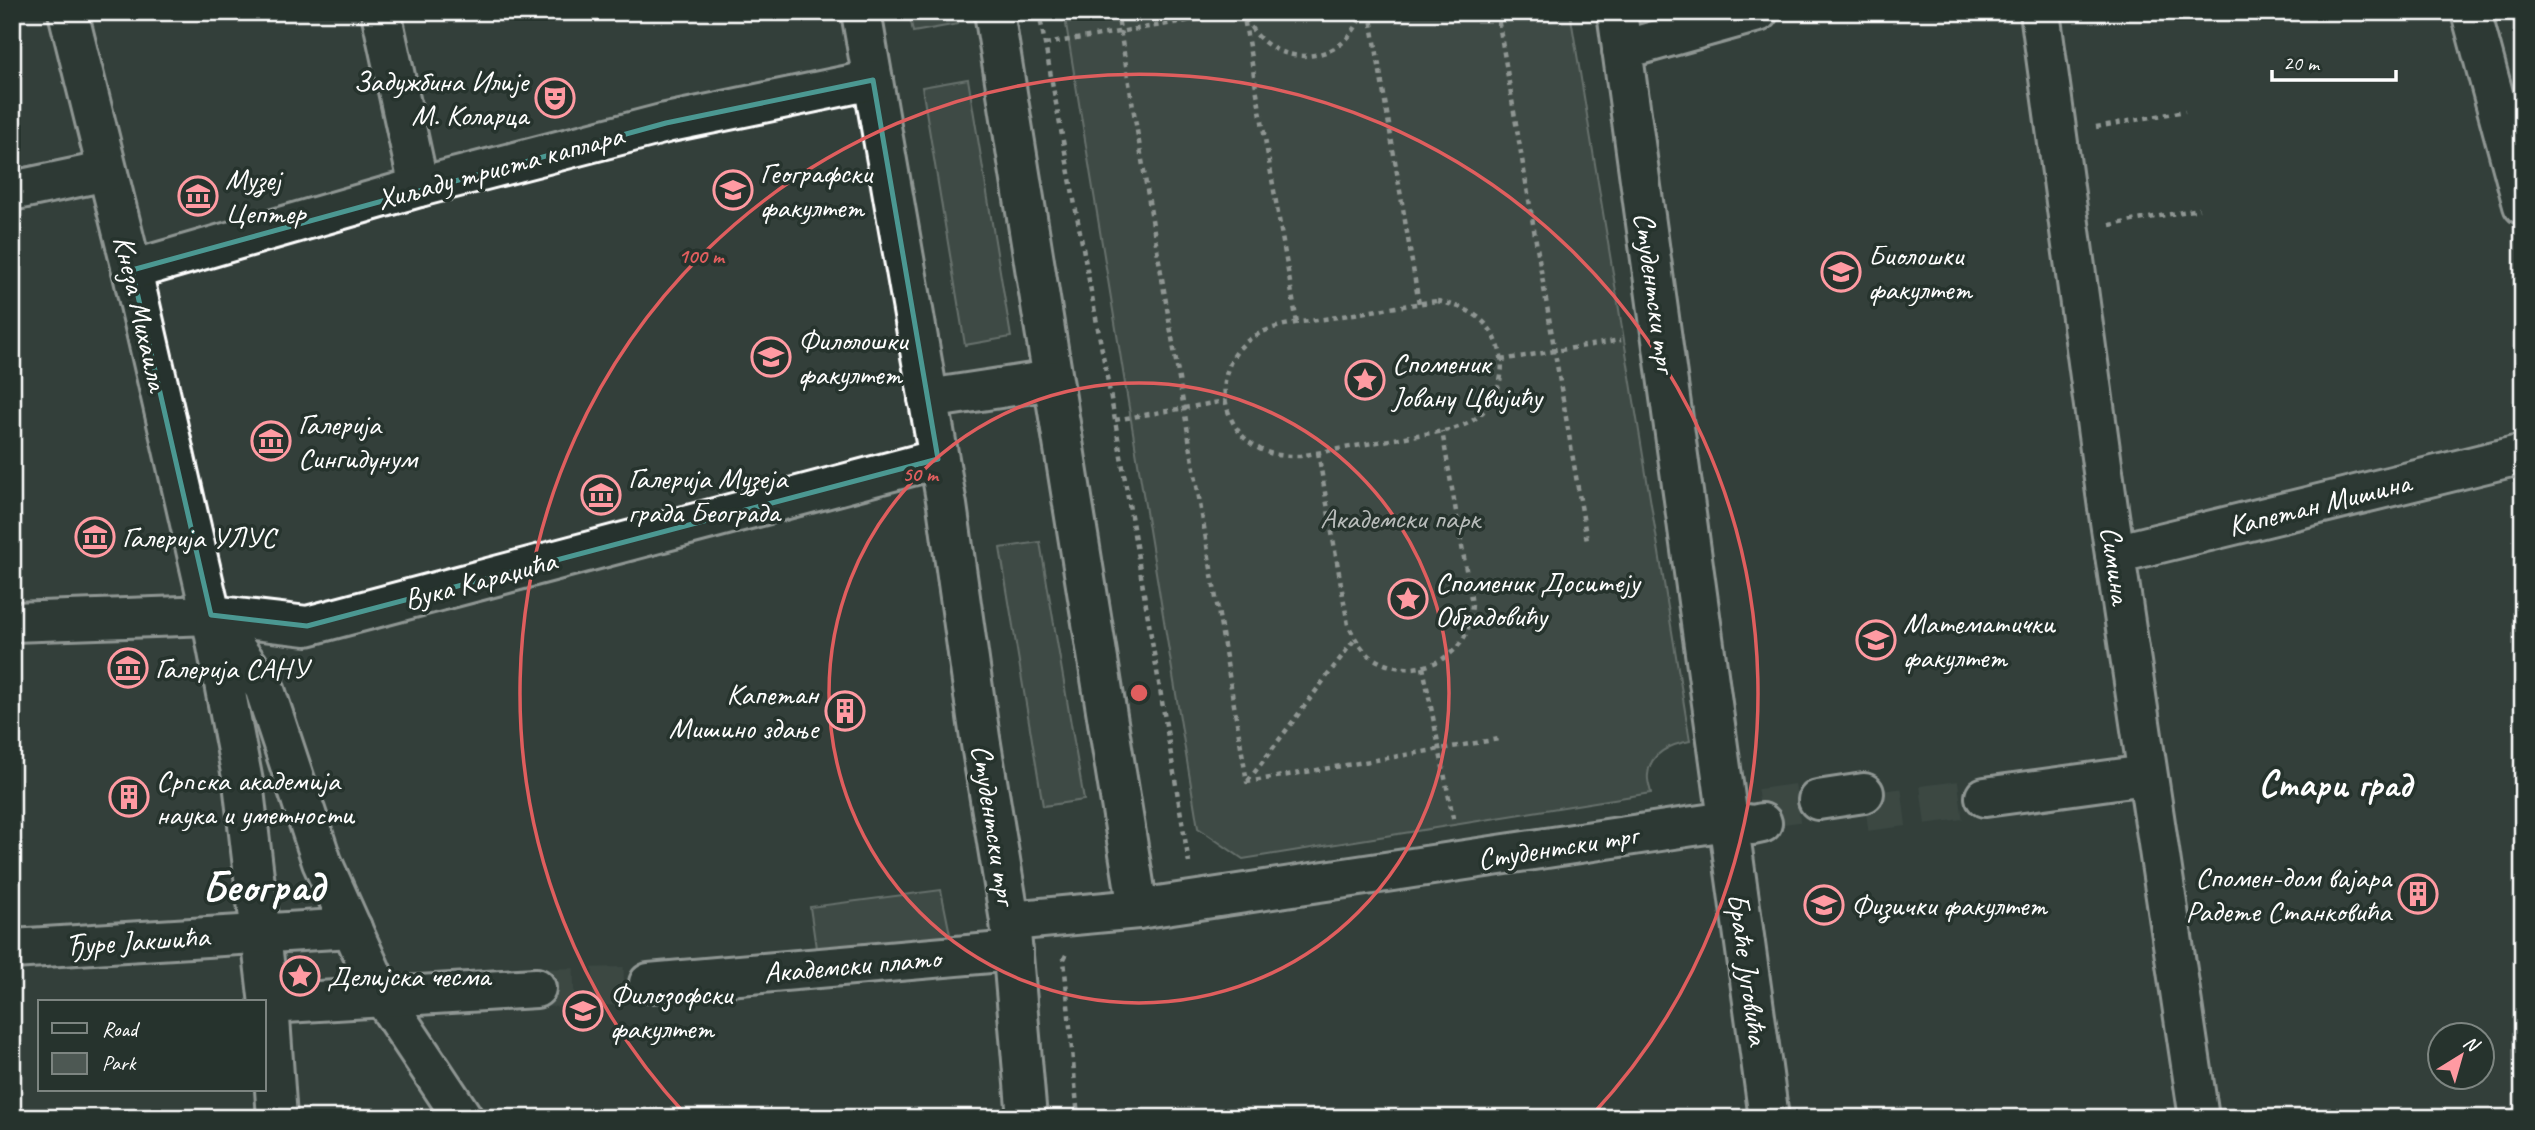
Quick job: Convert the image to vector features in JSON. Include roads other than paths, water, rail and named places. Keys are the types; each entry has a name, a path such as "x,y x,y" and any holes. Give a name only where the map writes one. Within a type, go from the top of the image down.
{"street":[{"name":"Кнеза Михаила","path":"68,12 132,270 211,615 243,782 306,935 382,996 463,1118"},
{"path":"381,12 419,187"},
{"name":"Студентски трг","path":"861,12 938,459 1012,936 1138,909 1745,818 1617,12"},
{"path":"994,12 1138,909"},
{"path":"1622,50 1758,12"},
{"name":"Симина","path":"2040,12 2115,554 2199,1118"},
{"path":"2471,12 2523,205"},
{"name":"Хиљаду триста каплара","path":"132,270 419,187 666,122 873,80"},
{"path":"12,191 107,172"},
{"path":"928,399 1052,380"},
{"name":"Капетан Мишина","path":"2115,554 2523,454"},
{"name":"Вука Караџића","path":"12,622 211,615 307,626 938,459"},
{"name":"Кнеза Михаила","path":"211,615 264,687 322,862 306,935 276,996 277,1118"},
{"path":"1985,787 2146,766"},
{"path":"1819,808 1865,802"},
{"name":"Браће Југовића","path":"1745,818 1769,1118"},
{"name":"Ђуре Јакшића","path":"12,949 306,935"},
{"path":"1012,936 1027,1118"},
{"name":"Академски плато","path":"649,983 1012,936"},
{"path":"276,996 329,993 382,996 536,988"}],"tunnel":[{"path":"1866,812 1985,797"},
{"path":"1760,808 1818,800"},
{"path":"536,988 624,986"}],"place":[{"name":"Задужбина Илије М. Коларца","path":"555,98"},
{"name":"Географски факултет","path":"733,190"},
{"name":"Музеј Цептер","path":"198,196"},
{"name":"Биолошки факултет","path":"1841,272"},
{"name":"Филолошки факултет","path":"771,357"},
{"name":"Споменик Јовану Цвијићу","path":"1365,380"},
{"name":"Галерија Сингидунум","path":"271,441"},
{"name":"Галерија Музеја града Београда","path":"601,495"},
{"name":"Галерија УЛУС","path":"95,537"},
{"name":"Споменик Доситеју Обрадовићу","path":"1408,599"},
{"name":"Математички факултет","path":"1876,640"},
{"name":"Галерија САНУ","path":"128,668"},
{"name":"Капетан Мишино здање","path":"845,711"},
{"name":"Српска академија наука и уметности","path":"129,797"},
{"name":"Спомен-дом вајара Радете Станковића","path":"2418,894"},
{"name":"Физички факултет","path":"1824,905"},
{"name":"Делијска чесма","path":"300,976"},
{"name":"Филозофски факултет","path":"583,1011"}],"district":[{"name":"Стари град","path":"2335,783"},
{"name":"Београд","path":"263,886"}],"park label":[{"name":"Академски парк","path":"1400,518"}]}
